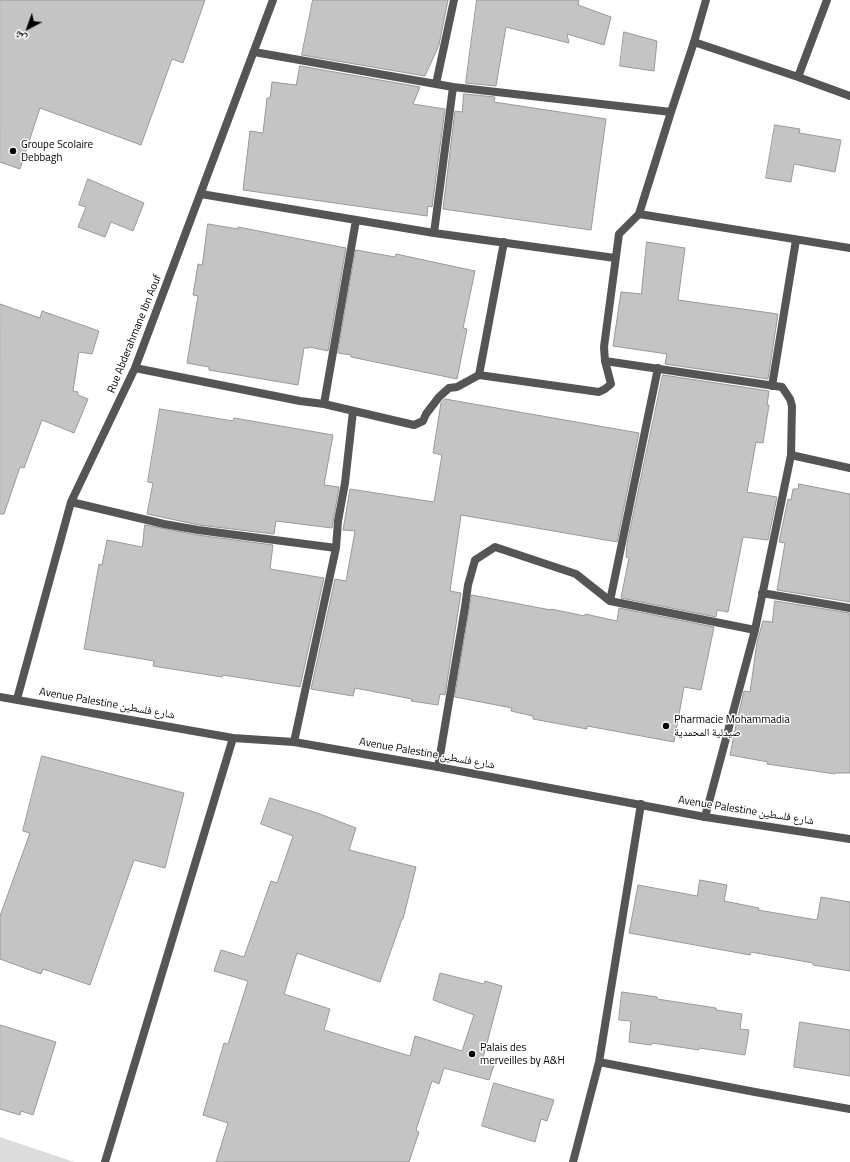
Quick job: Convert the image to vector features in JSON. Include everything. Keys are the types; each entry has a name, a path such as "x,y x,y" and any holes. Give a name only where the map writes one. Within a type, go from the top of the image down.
{"street":[{"name":"Rue Abderahmane Ibn Aouf","path":"17,700 71,502 135,368 273,0"},
{"path":"436,84 454,0"},
{"path":"135,368 300,401 324,404 353,412 414,425 423,421 426,414 439,397 449,388 457,387 479,375 599,392 605,389 611,384 605,361 604,347 619,234 639,214 706,0"},
{"path":"798,77 827,0"},
{"path":"694,42 850,96"},
{"path":"254,52 453,88 671,112"},
{"path":"434,232 453,88"},
{"path":"201,194 356,220 615,258"},
{"path":"639,214 850,248"},
{"path":"324,404 356,220"},
{"path":"772,386 796,240"},
{"path":"479,375 504,242"},
{"path":"605,361 782,387 790,399 792,406 791,455 755,630 705,817"},
{"path":"610,601 658,368"},
{"path":"294,742 336,548 338,521 345,483 353,412"},
{"path":"791,455 850,468"},
{"path":"71,502 164,524 198,530 336,548"},
{"path":"438,767 468,586 476,560 495,547 576,574 610,601 755,630"},
{"path":"762,593 850,608"},
{"name":"Avenue Palestine شارع فلسطين","path":"0,697 233,738 294,742 641,804 705,817 850,839"},
{"path":"105,1162 233,738"},
{"path":"573,1162 598,1062 641,804"},
{"path":"598,1062 755,1092 850,1108"}],"shaded area":[{"path":"0,1137 74,1162 0,1162"}],"building":[{"path":"0,0 205,0 183,63 172,59 141,145 40,108 20,169 0,162"},
{"path":"313,0 448,0 439,45 425,76 302,55"},
{"path":"477,0 579,0 578,5 611,17 604,45 567,34 569,43 506,27 496,86 466,83"},
{"path":"624,32 657,41 654,71 620,66"},
{"path":"300,66 420,87 413,104 445,109 432,207 428,206 427,216 243,190 250,131 263,133 267,98 270,98 272,82 296,85"},
{"path":"464,94 495,97 494,102 606,119 591,230 443,209 455,111 462,112"},
{"path":"775,125 800,129 799,133 841,140 835,172 794,164 791,182 766,178"},
{"path":"88,179 144,203 133,231 111,222 105,237 78,227 86,207 79,205"},
{"path":"208,224 238,229 238,227 346,248 328,351 309,347 304,348 298,385 209,370 209,367 187,363 198,296 193,295 198,264 202,265"},
{"path":"647,242 685,248 678,300 778,314 768,379 665,364 667,354 613,346 621,292 641,294"},
{"path":"356,250 395,257 396,254 475,271 463,328 467,329 457,379 338,353"},
{"path":"0,304 40,318 42,311 99,331 92,354 79,352 73,391 78,392 78,395 88,399 74,433 42,420 24,468 20,467 4,514 0,514"},
{"path":"663,375 769,391 767,405 769,405 763,443 756,442 747,492 777,497 768,540 743,537 728,612 717,610 716,617 621,598 629,558 626,557 627,544"},
{"path":"445,399 639,433 617,542 461,515 450,591 461,593 445,695 440,694 438,705 411,701 412,699 355,688 353,696 311,689 335,579 346,581 355,531 343,530 350,489 434,502 442,455 433,453 441,403"},
{"path":"160,409 233,421 234,418 333,435 324,485 339,487 332,528 276,521 274,534 199,525 147,514 153,483 148,482"},
{"path":"799,484 850,494 850,602 777,590 785,543 779,542 788,499 791,500 793,489 798,489"},
{"path":"145,525 197,535 273,545 270,569 324,578 300,687 153,666 154,661 84,649 99,564 102,565 107,540 142,547"},
{"path":"472,595 585,616 585,614 617,621 619,608 714,627 701,690 684,687 674,742 587,726 587,729 533,719 533,716 511,711 512,708 455,697"},
{"path":"775,601 850,613 850,773 835,774 767,764 768,762 730,755 744,691 750,692 757,642 763,621 772,622"},
{"path":"42,756 184,793 165,868 134,860 90,985 43,969 41,974 0,959 0,916 30,833 23,831"},
{"path":"270,798 320,814 356,828 349,850 416,867 403,919 380,982 297,953 284,994 330,1009 324,1030 410,1056 415,1036 462,1051 474,1015 433,1000 440,973 484,984 485,981 502,986 483,1058 495,1062 489,1080 444,1068 439,1084 432,1081 416,1130 419,1132 409,1162 216,1162 228,1123 203,1115 224,1043 228,1044 248,981 214,971 221,950 244,957 271,881 277,883 293,836 261,824"},
{"path":"700,880 727,885 724,901 759,908 758,910 817,920 821,897 850,902 850,971 751,952 750,955 629,933 638,885 697,896"},
{"path":"622,992 657,997 657,999 716,1008 716,1010 742,1014 740,1029 749,1030 745,1055 699,1048 699,1050 652,1043 651,1045 629,1042 631,1021 619,1020"},
{"path":"800,1022 850,1030 850,1076 794,1067"},
{"path":"0,1025 56,1042 33,1115 21,1111 20,1115 0,1109"},
{"path":"494,1083 554,1100 547,1121 541,1119 535,1142 482,1126"}],"place":[{"name":"Groupe Scolaire Debbagh","path":"13,151"},
{"name":"Pharmacie Mohammadia صيدلية المحمدية","path":"666,726"},
{"name":"Palais des merveilles by A&H","path":"472,1054"}]}
